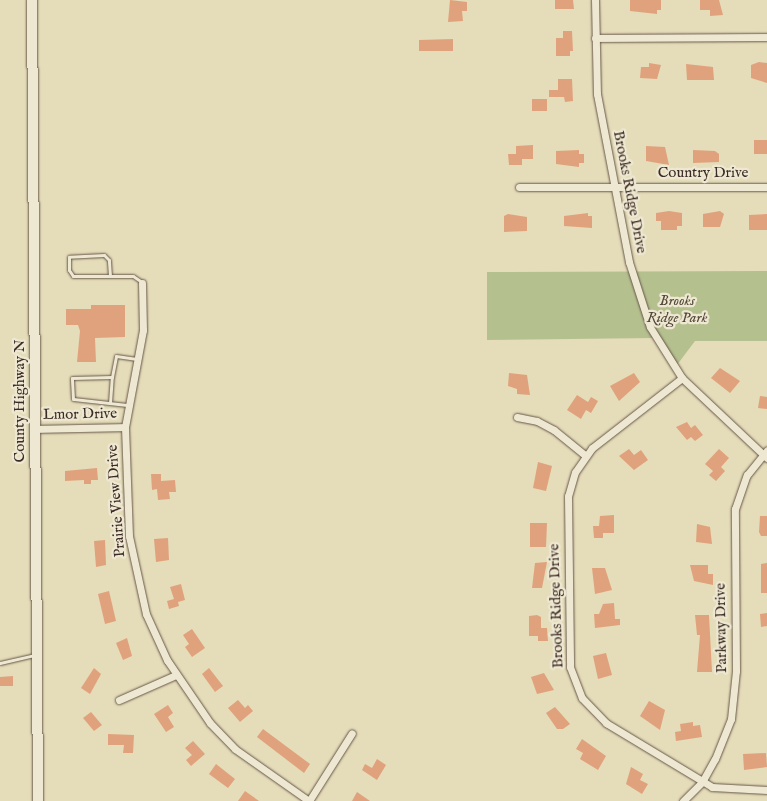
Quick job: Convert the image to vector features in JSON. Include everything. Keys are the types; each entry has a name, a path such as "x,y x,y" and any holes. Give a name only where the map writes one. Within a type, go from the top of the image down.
{"street":[{"name":"County Highway N","path":"32,0 38,801"},
{"name":"Brooks Ridge Drive","path":"595,0 597,94 637,294 655,338 682,378 766,454"},
{"path":"595,38 767,36"},
{"name":"Country Drive","path":"519,187 767,187"},
{"name":"Prairie View Drive","path":"142,283 143,330 127,405 125,427 129,536 138,588 146,614 176,675 198,708 235,749 309,801"},
{"name":"Brooks Ridge Drive","path":"682,378 610,431 585,455 575,472 568,496 570,667 576,686 590,709 606,723 702,782 731,790 767,790"},
{"path":"517,417 536,421 554,430 585,455"},
{"name":"Lmor Drive","path":"35,429 125,427"},
{"name":"Parkway Drive","path":"683,801 702,782 715,759 731,719 736,671 735,509 747,475 766,454"},
{"path":"118,700 176,675"},
{"path":"309,801 352,733"}],"lane":[{"path":"110,276 109,260 104,255 69,257 70,274 110,276 133,276 142,283"},
{"path":"110,403 116,356 138,359"},
{"path":"112,377 72,378 73,399 127,405"},
{"path":"0,663 37,654"}],"green space":[{"name":"Brooks Ridge Park","path":"767,271 767,341 695,341 674,369 654,338 487,340 487,272"}],"building":[{"path":"450,0 467,2 467,11 462,11 463,21 448,22"},
{"path":"555,0 573,0 574,9 555,9"},
{"path":"630,0 661,0 661,10 657,10 657,14 630,11"},
{"path":"700,0 719,0 723,15 710,16 710,10 700,10"},
{"path":"563,31 572,31 573,51 570,51 570,56 556,56 556,38 563,38"},
{"path":"453,39 453,51 419,51 419,40"},
{"path":"759,62 767,63 767,83 751,78 751,65"},
{"path":"649,63 661,65 657,79 640,78 641,67 649,67"},
{"path":"686,64 713,67 714,80 687,80"},
{"path":"558,79 572,79 573,101 565,102 564,97 549,97 549,90 558,90"},
{"path":"532,99 547,99 547,111 532,111"},
{"path":"754,140 767,140 767,154 754,154"},
{"path":"533,145 533,159 522,159 522,165 509,165 508,154 516,154 516,146"},
{"path":"646,146 665,147 669,165 646,161"},
{"path":"579,150 579,154 584,154 584,163 579,163 579,167 556,164 556,151"},
{"path":"693,150 715,151 719,154 719,162 693,163"},
{"path":"669,211 682,213 682,226 677,226 677,230 661,230 661,221 656,221 656,213"},
{"path":"720,211 724,214 720,227 703,227 703,214"},
{"path":"588,213 588,216 592,216 592,228 564,226 564,216"},
{"path":"508,214 527,217 527,231 504,232 504,216"},
{"path":"767,214 767,230 749,230 749,215"},
{"path":"91,305 125,305 125,337 95,338 96,362 77,362 80,331 78,325 66,325 66,309 91,309"},
{"path":"720,368 740,381 730,393 711,378"},
{"path":"509,373 527,375 530,395 517,394 517,389 508,386"},
{"path":"634,373 640,382 619,401 610,386"},
{"path":"577,395 588,402 591,397 598,401 591,413 586,410 581,419 567,410"},
{"path":"760,396 767,397 767,409 758,408"},
{"path":"687,422 691,428 695,425 703,435 695,441 691,437 687,440 676,427"},
{"path":"629,449 634,455 641,450 648,460 634,470 619,456"},
{"path":"719,449 729,458 721,467 725,471 716,481 709,475 713,471 705,464"},
{"path":"538,462 552,466 546,491 533,488"},
{"path":"97,468 98,480 91,480 91,484 84,484 84,480 65,481 65,471"},
{"path":"151,474 161,474 161,481 175,480 176,492 169,492 170,499 158,500 157,489 152,490"},
{"path":"614,515 614,533 603,533 603,538 594,538 593,526 599,526 600,516"},
{"path":"760,516 767,516 767,536 761,536 759,532"},
{"path":"530,523 547,523 546,547 530,547"},
{"path":"697,524 710,527 712,544 696,542"},
{"path":"168,538 169,560 156,562 154,539"},
{"path":"105,540 106,565 96,567 94,541"},
{"path":"547,562 542,588 532,588 535,563"},
{"path":"767,563 767,593 761,593 761,564"},
{"path":"690,565 708,565 708,574 713,574 713,585 694,581"},
{"path":"592,568 605,568 612,590 595,594"},
{"path":"181,584 185,600 178,602 179,606 169,609 167,601 174,599 170,587"},
{"path":"109,591 116,621 105,624 98,594"},
{"path":"614,603 615,619 620,619 620,625 595,628 594,614 599,614 603,604"},
{"path":"767,613 767,626 761,627 760,614"},
{"path":"537,615 541,617 541,628 547,628 548,641 538,641 538,636 529,636 529,616"},
{"path":"695,615 709,615 712,672 697,672 700,635 697,635"},
{"path":"192,629 205,648 192,657 185,647 189,644 183,635"},
{"path":"127,638 132,656 123,660 116,643"},
{"path":"606,653 612,675 598,679 593,656"},
{"path":"94,668 101,674 90,694 81,688"},
{"path":"209,668 223,686 215,692 202,674"},
{"path":"544,673 554,690 537,694 531,677"},
{"path":"13,676 13,686 0,686 0,677"},
{"path":"238,700 245,708 248,705 253,711 240,722 228,708"},
{"path":"649,701 665,710 660,730 640,716"},
{"path":"168,705 173,713 168,717 174,727 166,732 154,714"},
{"path":"555,707 570,724 563,729 557,729 546,713"},
{"path":"91,712 102,725 94,731 83,718"},
{"path":"693,722 693,726 700,725 702,737 676,741 675,732 681,731 680,724"},
{"path":"263,729 310,764 304,773 257,737"},
{"path":"108,734 134,735 133,753 123,753 124,745 108,745"},
{"path":"582,739 606,756 598,770 580,759 583,753 576,749"},
{"path":"193,741 205,754 191,766 186,760 192,755 185,748"},
{"path":"766,753 767,767 744,770 743,754"},
{"path":"377,759 386,765 377,780 362,770 365,764 372,768"},
{"path":"216,764 235,779 228,788 209,774"},
{"path":"631,767 643,774 640,780 648,784 642,794 626,784"},
{"path":"245,791 259,801 238,801"},
{"path":"357,792 370,801 352,801"}]}
